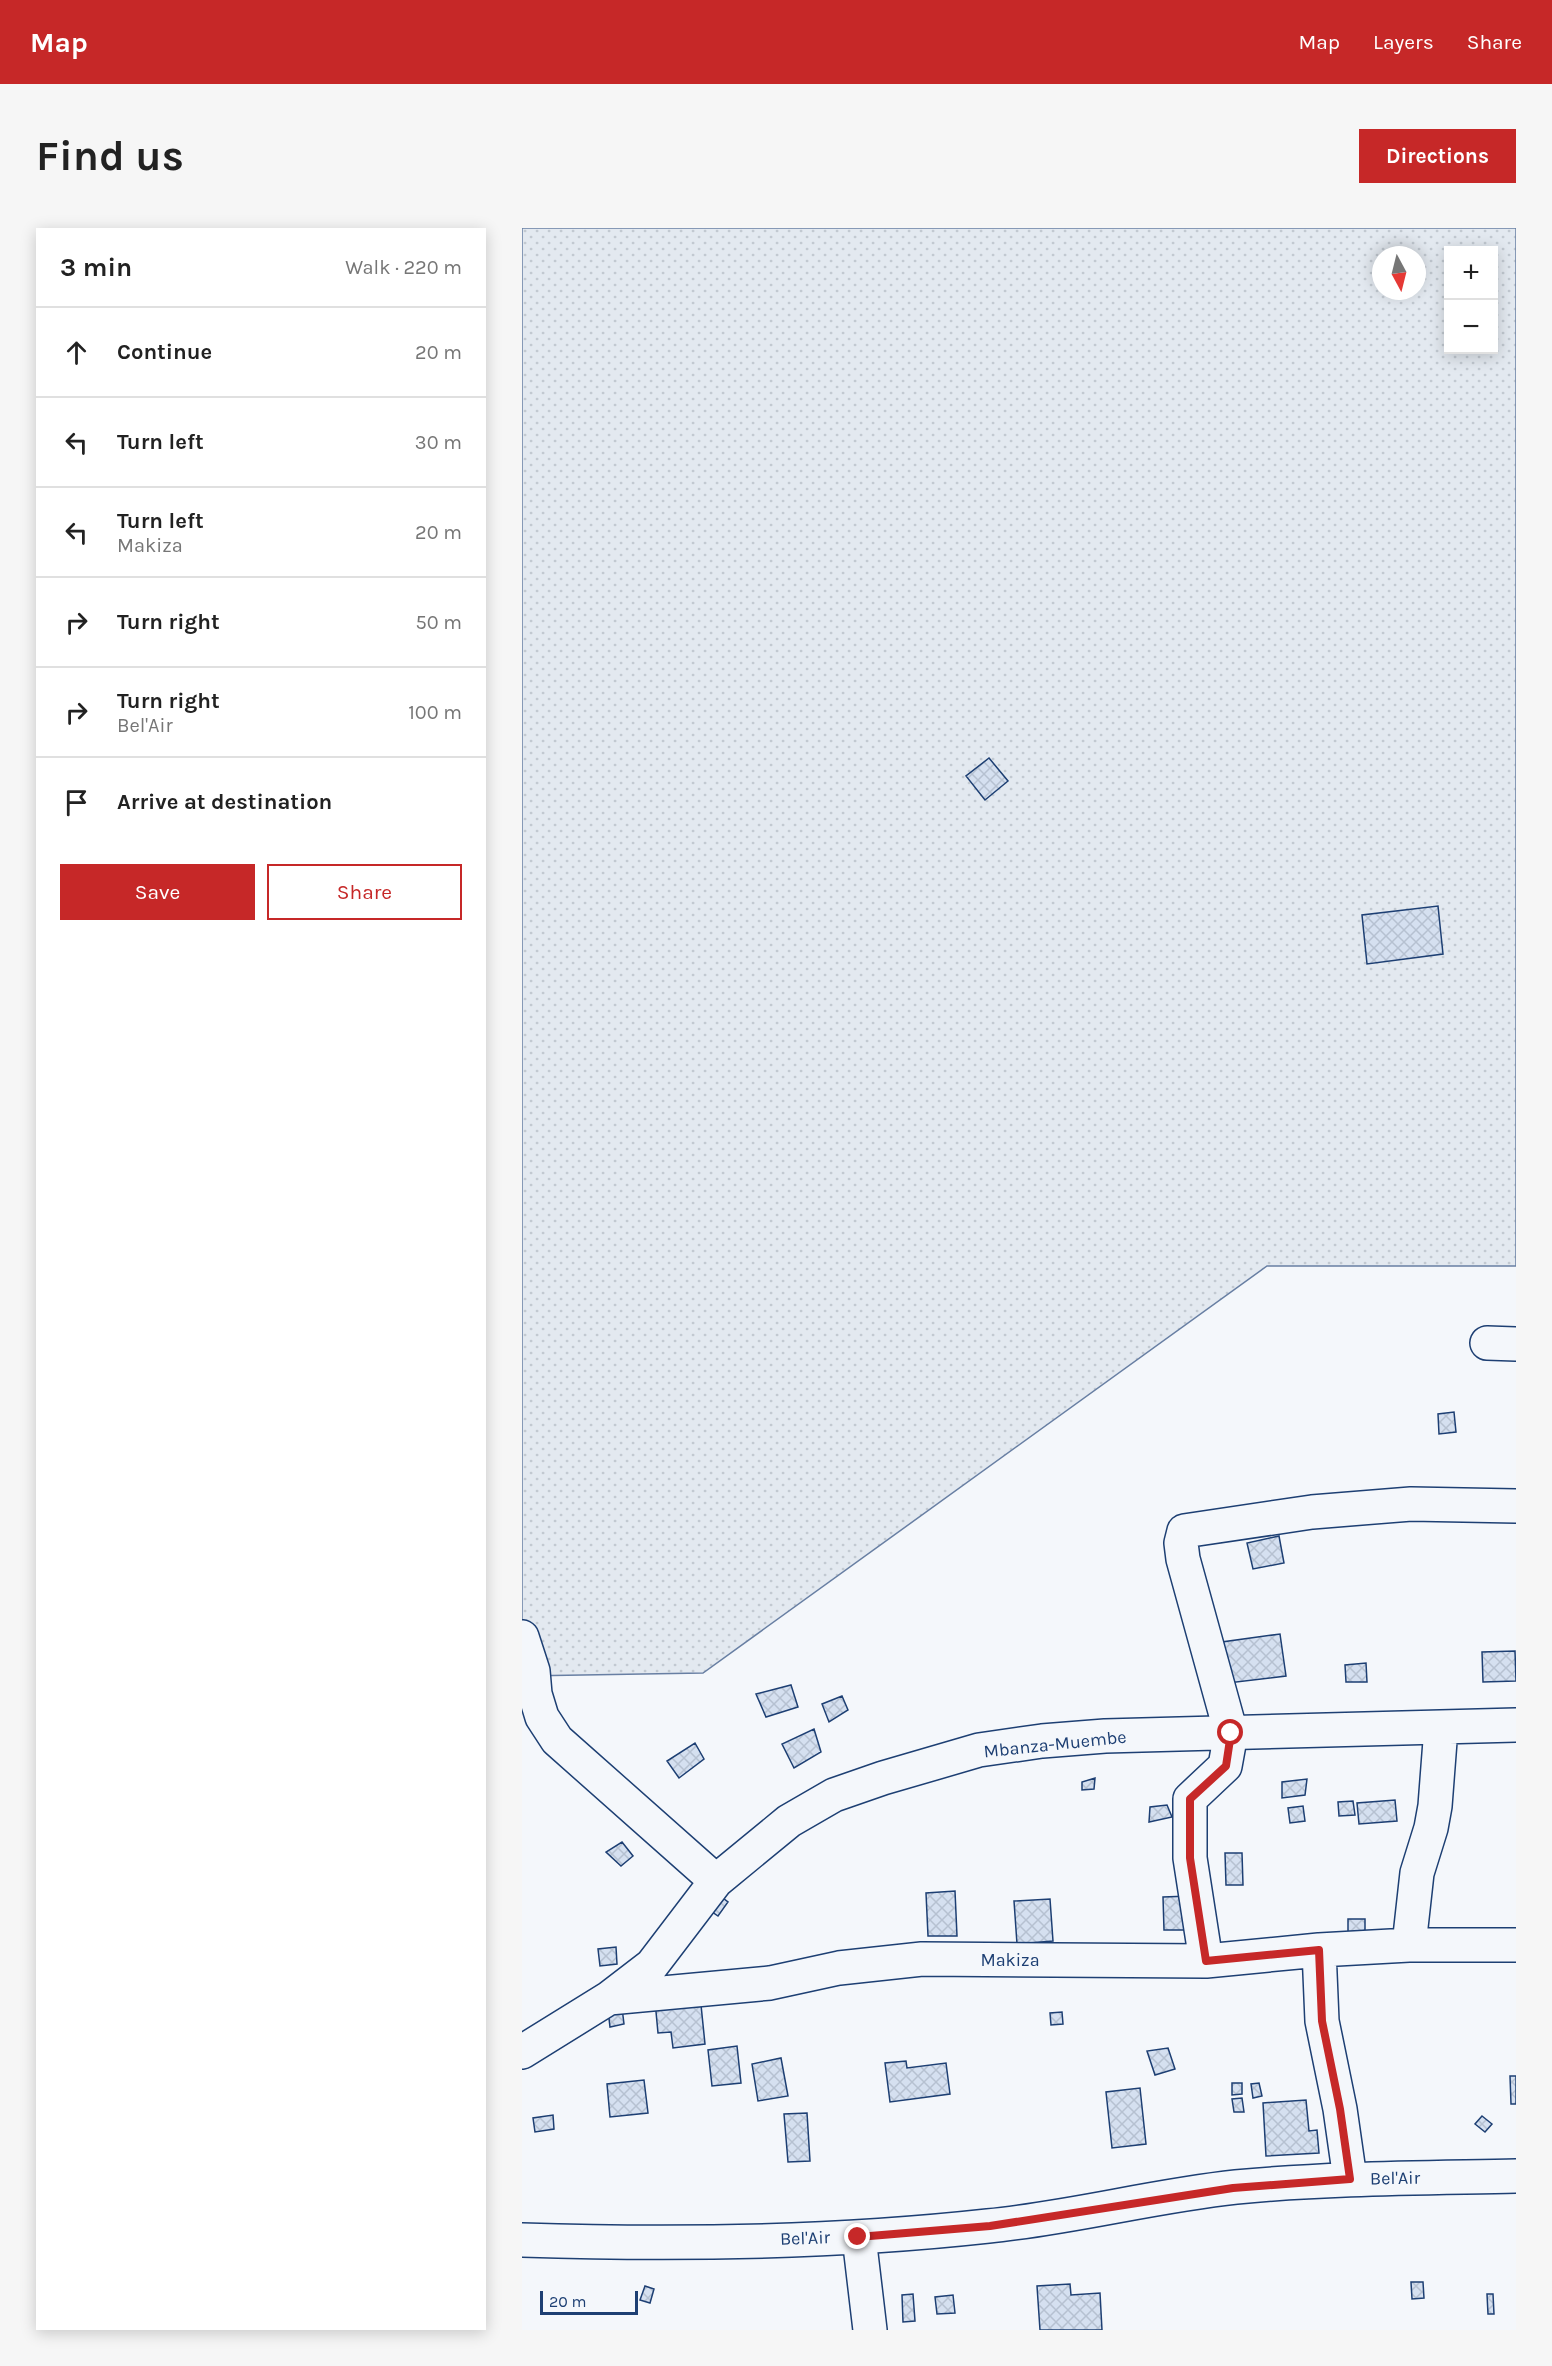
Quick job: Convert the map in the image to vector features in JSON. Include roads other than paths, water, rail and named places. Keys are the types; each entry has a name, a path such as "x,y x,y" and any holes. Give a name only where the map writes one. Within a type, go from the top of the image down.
{"street":[{"path":"1206,1961 1190,1858 1190,1799 1226,1766 1231,1733 1183,1559 1181,1543 1184,1531 1312,1512 1389,1506 1516,1506"},
{"path":"522,1637 533,1671 542,1718 557,1740 716,1881"},
{"name":"Mbanza-Muembe","path":"609,1998 652,1965 716,1881 789,1821 834,1796 883,1778 979,1750 1042,1741 1105,1736 1516,1725"},
{"path":"1409,1946 1417,1873 1431,1828 1435,1806 1441,1728"},
{"name":"Makiza","path":"522,2052 609,1998 770,1983 839,1968 922,1959 1206,1961 1319,1950 1516,1945"},
{"path":"1319,1950 1322,2021 1340,2109 1350,2179"},
{"name":"Bel'Air","path":"522,2240 629,2243 858,2237 990,2226 1233,2188 1350,2179 1516,2176"},
{"path":"858,2237 870,2330"}]}
